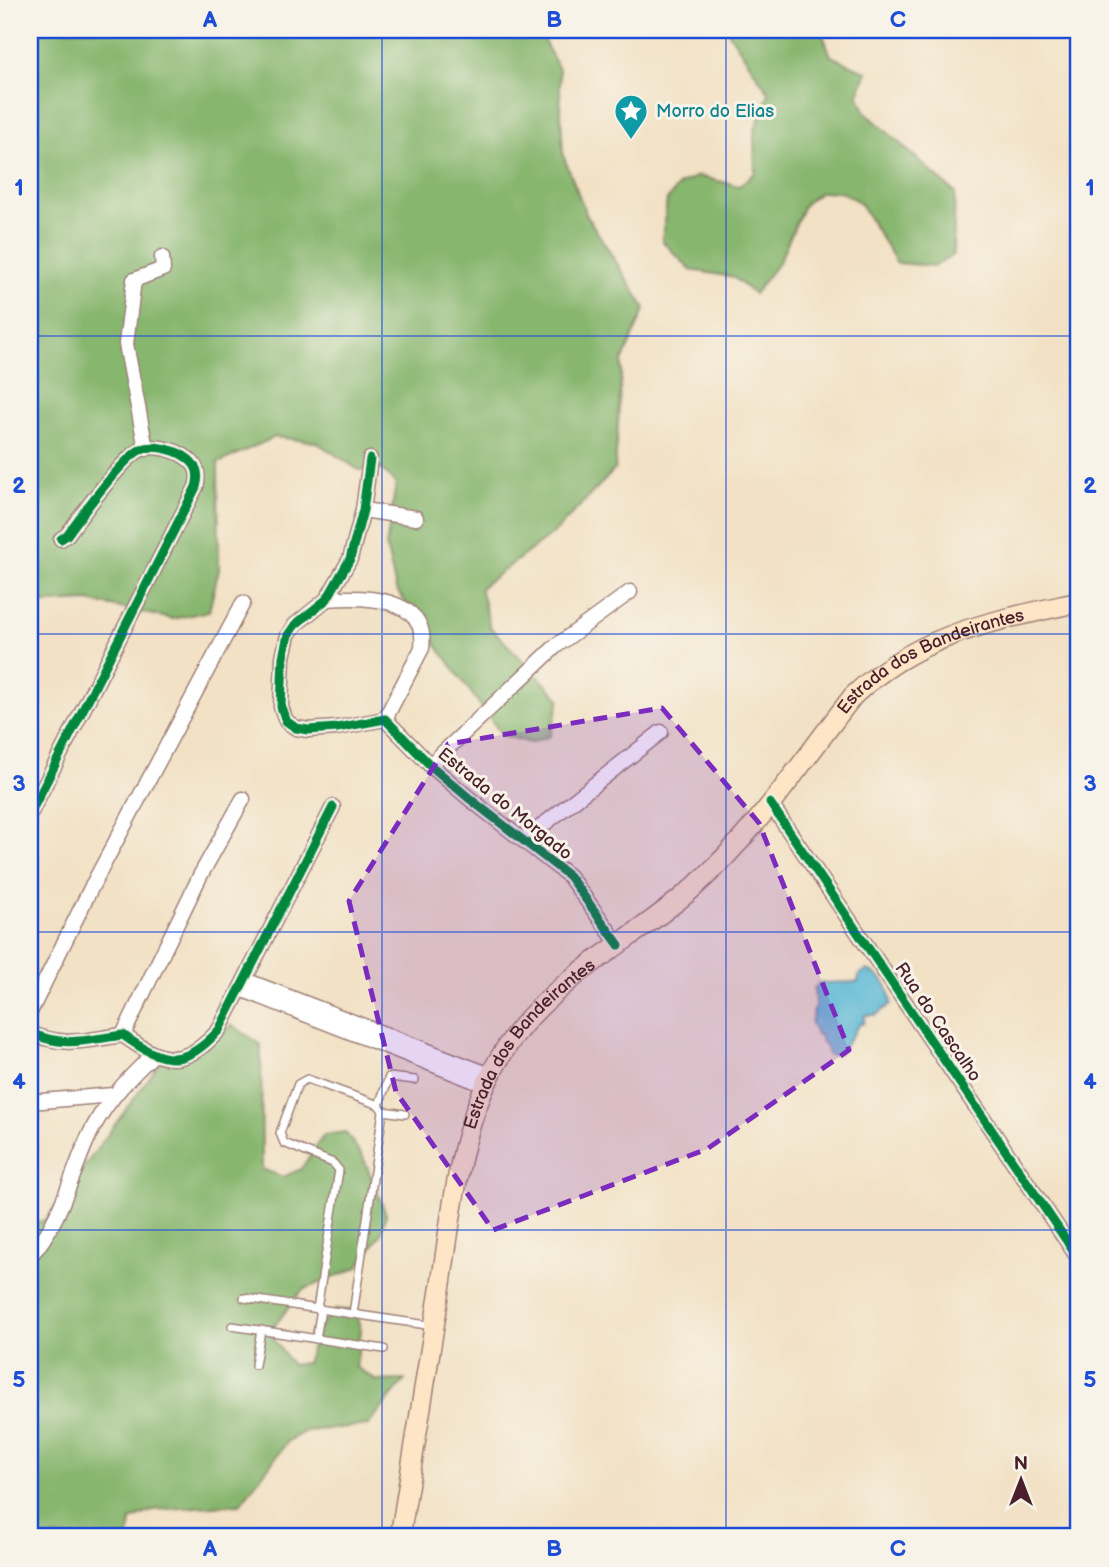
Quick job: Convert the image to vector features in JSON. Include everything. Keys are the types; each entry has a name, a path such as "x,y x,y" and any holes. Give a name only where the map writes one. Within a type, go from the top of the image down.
{"main road":[{"name":"Estrada dos Bandeirantes","path":"400,1537 459,1172 472,1119 487,1080 515,1035 557,991 665,911 720,864 853,695 888,665 929,643 979,625 1079,602"}],"street":[{"path":"146,449 126,344 134,280 163,269 162,257"},
{"path":"30,814 196,488 198,469 192,461 170,450 146,449 130,458 93,500 67,536 61,539"},
{"path":"327,599 349,597 395,603 407,610 417,623 423,637 422,648 385,719 337,728 308,730 296,728 286,721 281,708 283,657 288,635 295,625 327,599 350,559 363,510 370,460"},
{"path":"363,510 416,518"},
{"path":"430,765 556,646 630,592"},
{"path":"30,1012 92,886 243,603"},
{"name":"Estrada do Morgado","path":"385,719 430,765 569,876 619,946"},
{"path":"524,840 662,732"},
{"path":"123,1035 200,876 243,799"},
{"name":"Rua do Cascalho","path":"770,803 1079,1259"},
{"path":"30,1033 49,1041 68,1043 123,1035 153,1055 179,1058 192,1054 219,1030 332,807"},
{"path":"243,985 487,1080"},
{"path":"30,1256 50,1227 88,1139 113,1095 153,1055"},
{"path":"30,1102 113,1095"}],"lane":[{"path":"353,1314 381,1108 389,1077 415,1080"},
{"path":"316,1339 338,1170 333,1163 284,1143 280,1133 298,1084 307,1079 381,1108 405,1114"},
{"path":"244,1297 434,1327"},
{"path":"232,1326 384,1349"},
{"path":"255,1365 261,1330"}],"highlighted area":[{"path":"662,708 759,823 849,1050 707,1149 493,1230 396,1092 349,901 448,744"}],"green space":[{"path":"30,30 538,30 559,69 563,155 587,216 645,308 622,362 615,469 556,531 480,588 490,627 560,699 550,736 530,743 502,735 396,589 386,546 396,484 383,470 359,470 316,442 275,437 218,463 219,569 209,611 173,619 88,601 30,604"},
{"path":"727,30 825,30 823,35 831,56 867,72 858,95 866,113 955,193 953,255 935,266 897,263 859,202 841,192 820,192 804,205 779,262 754,294 733,277 691,270 662,241 667,200 680,184 698,176 739,186 755,173 754,132 769,93"},
{"path":"232,1025 261,1045 262,1169 283,1177 301,1169 324,1135 345,1132 363,1157 386,1214 381,1234 357,1268 302,1290 269,1333 292,1365 306,1363 319,1326 335,1310 354,1310 361,1330 356,1367 377,1381 405,1380 368,1425 306,1431 288,1441 240,1504 154,1510 131,1520 129,1537 30,1537 30,1226 46,1219 168,1052 203,1047"}],"water":[{"path":"867,970 885,983 891,1004 876,1015 865,1015 864,1023 860,1024 838,1055 828,1055 821,1035 816,1035 811,1023 815,1006 814,988 821,983 858,982 859,975"}],"cycle path":[{"path":"30,814 196,487 198,477 195,466 184,456 169,450 152,447 142,449 114,475 61,539"},
{"path":"370,459 363,510 350,559 327,599 295,625 288,635 283,657 281,707 286,721 296,728 308,730 337,728 385,719 430,765 569,876 619,945"},
{"path":"770,803 1079,1259"},
{"path":"30,1033 65,1042 123,1035 150,1052 173,1058 184,1056 206,1043 219,1030 333,807"}],"place":[{"name":"Morro do Elias","path":"631,141"}]}
